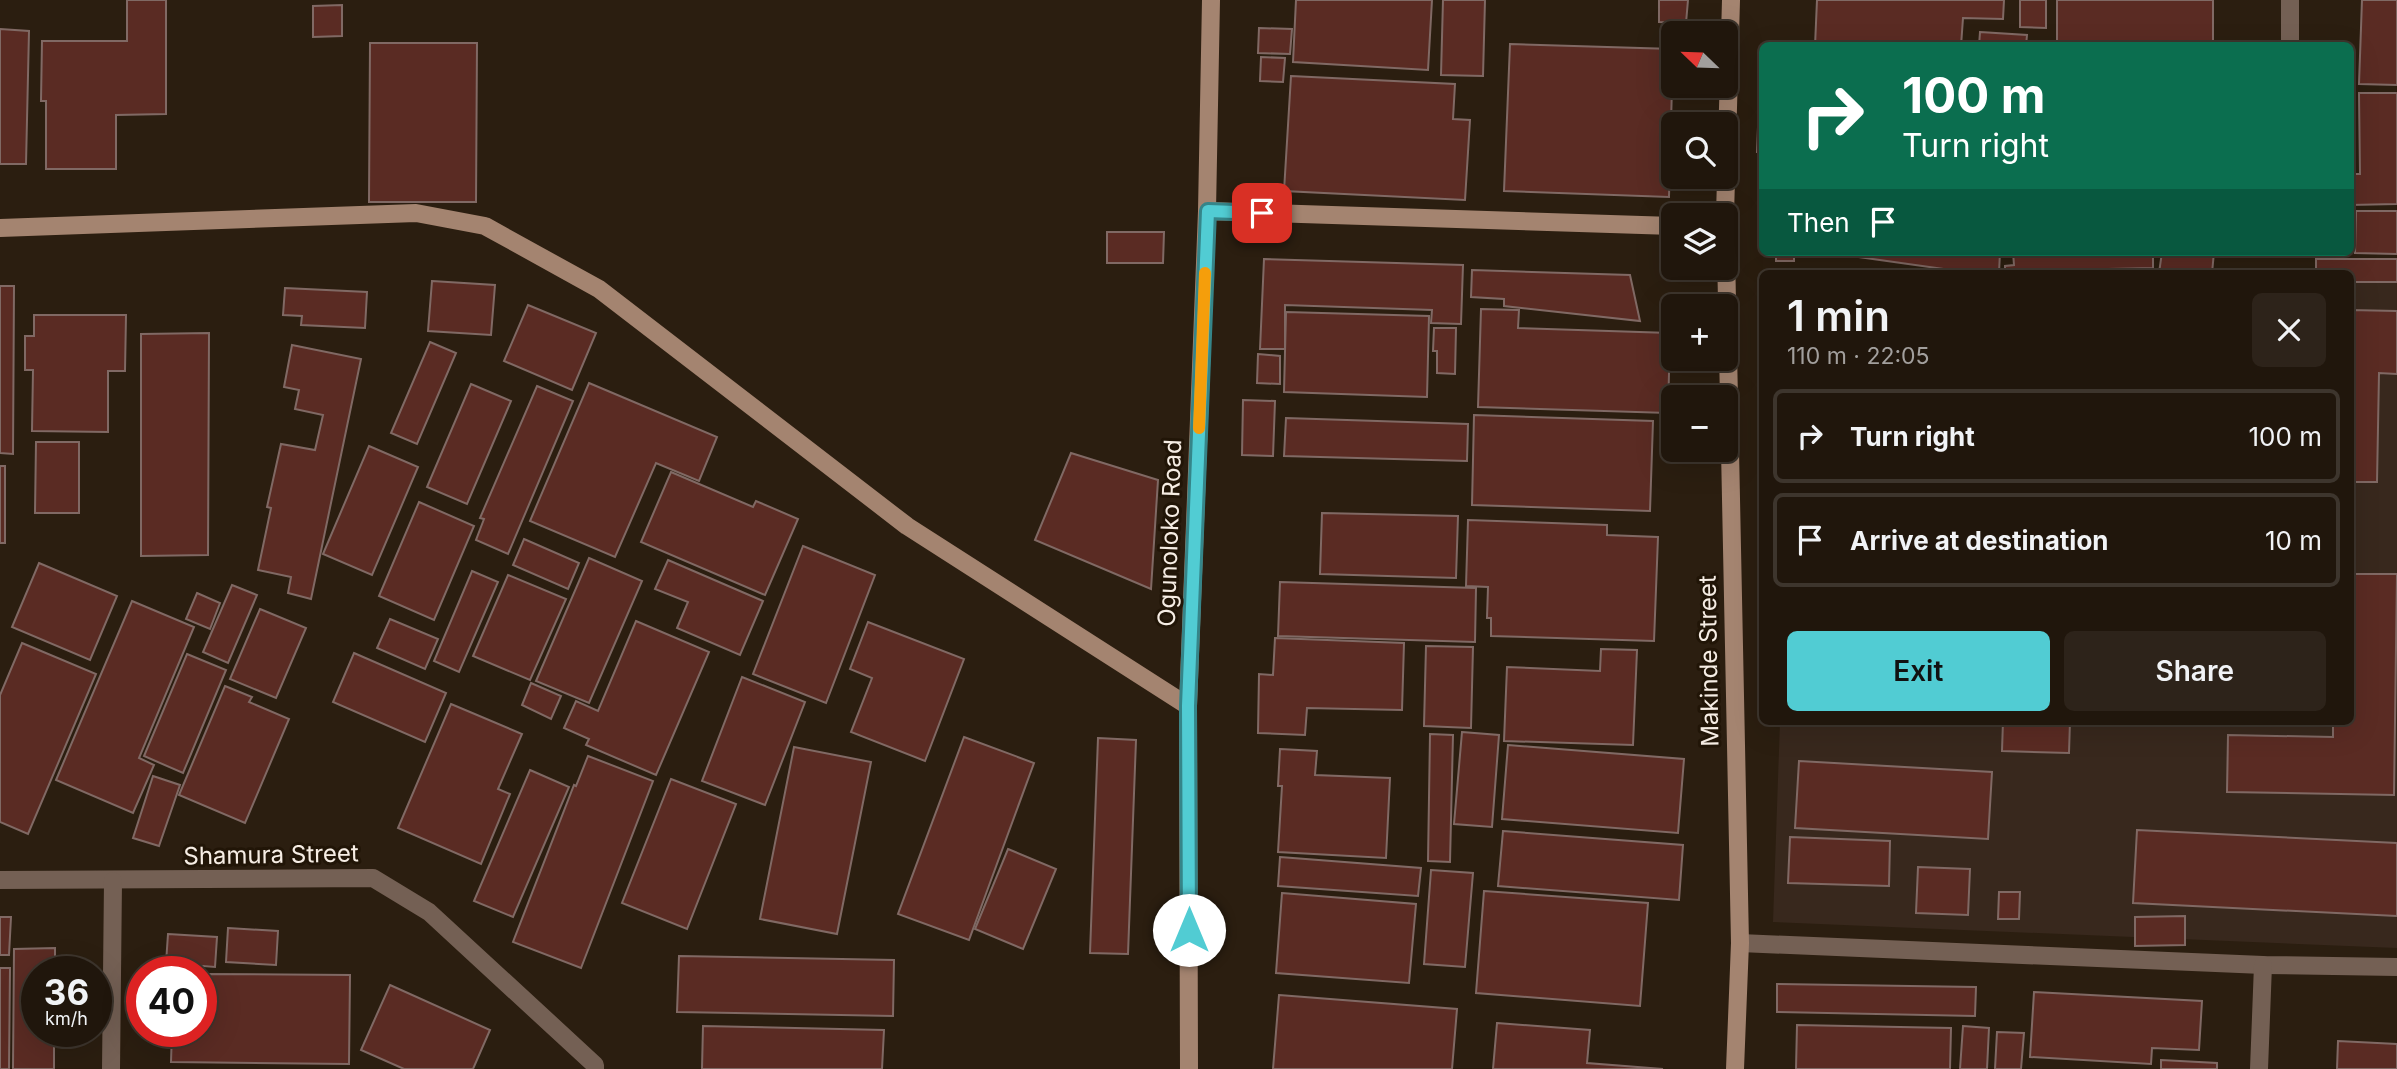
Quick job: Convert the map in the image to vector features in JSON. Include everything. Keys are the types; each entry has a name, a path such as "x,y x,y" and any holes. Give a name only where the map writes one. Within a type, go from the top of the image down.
{"street":[{"name":"Ogunoloko Road","path":"1189,1069 1188,706 1208,211 1210,0"},
{"path":"1725,203 1731,0"},
{"path":"2290,0 2290,42"},
{"path":"1208,211 1661,226"},
{"path":"0,228 416,213 485,226 599,289 907,526 1188,706"},
{"name":"Makinde Street","path":"1727,280 1740,943 1735,1069"},
{"name":"Shamura Street","path":"0,880 373,878 429,912 595,1065 595,1069"},
{"path":"111,1069 113,881"},
{"path":"1740,943 2263,965 2397,967"},
{"path":"2259,1069 2263,965"}],"shaded area":[{"path":"2354,278 2397,278 2397,948 1773,922 1780,725 2354,725"}],"building":[{"path":"127,0 166,0 166,114 116,115 116,169 46,169 46,101 41,101 42,41 127,41"},
{"path":"1296,0 1432,0 1428,70 1293,62"},
{"path":"1443,0 1485,0 1483,76 1441,75"},
{"path":"1659,0 1688,0 1686,21 1659,22"},
{"path":"1817,0 2004,0 2003,19 1963,18 1961,42 1815,42"},
{"path":"2020,0 2046,0 2046,28 2020,27"},
{"path":"2057,0 2213,0 2213,42 2057,42"},
{"path":"2362,0 2397,0 2397,85 2359,84"},
{"path":"342,5 342,36 313,37 313,6"},
{"path":"1259,28 1292,29 1290,54 1258,53"},
{"path":"0,29 29,31 26,164 0,164"},
{"path":"1980,32 2027,35 2026,42 1979,42"},
{"path":"370,43 477,43 476,202 369,202"},
{"path":"1510,44 1661,49 1661,98 1672,98 1671,112 1661,112 1661,189 1669,189 1669,197 1504,191"},
{"path":"1261,57 1285,58 1283,82 1260,81"},
{"path":"1291,76 1455,84 1453,119 1470,120 1465,200 1284,191"},
{"path":"2359,93 2397,93 2397,204 2354,205 2354,174 2360,174"},
{"path":"1758,127 1759,152 1757,152"},
{"path":"2356,211 2397,211 2397,254 2355,253"},
{"path":"1107,232 1164,232 1163,263 1107,263"},
{"path":"1776,256 1794,256 1794,261 1776,261"},
{"path":"1851,256 2000,256 1999,270 1951,270"},
{"path":"2013,256 2153,256 2153,268 2005,270 2005,266 2014,265"},
{"path":"2161,256 2214,256 2212,270 2159,270"},
{"path":"1264,259 1463,265 1461,324 1431,323 1432,310 1285,305 1285,349 1260,349"},
{"path":"2316,259 2397,259 2397,282 2354,282 2354,270 2316,270"},
{"path":"1472,270 1630,275 1640,321 1504,306 1504,299 1471,297"},
{"path":"432,281 495,285 491,335 428,331"},
{"path":"0,286 14,286 13,454 0,453"},
{"path":"285,288 367,292 365,328 301,325 302,316 283,315"},
{"path":"528,305 596,333 572,390 504,361"},
{"path":"1481,309 1519,310 1518,328 1661,333 1661,371 1669,371 1669,385 1661,385 1661,413 1478,407"},
{"path":"2354,310 2397,311 2397,374 2379,373 2377,482 2354,482"},
{"path":"1286,312 1429,316 1427,397 1284,392"},
{"path":"34,315 126,315 125,371 108,371 108,432 32,431 33,370 25,370 25,336 34,336"},
{"path":"1434,328 1456,328 1455,374 1437,373 1437,351 1433,351"},
{"path":"209,333 208,555 141,556 141,334"},
{"path":"430,342 456,353 417,444 391,433"},
{"path":"292,345 361,359 311,599 288,593 291,577 258,570 271,508 267,507 281,444 315,450 323,415 295,409 299,390 284,387"},
{"path":"1258,354 1280,356 1280,384 1257,383"},
{"path":"589,383 717,437 699,481 656,463 615,557 530,521"},
{"path":"471,384 511,401 467,504 427,487"},
{"path":"537,386 573,401 508,554 476,540 484,519 480,518"},
{"path":"1243,400 1275,401 1273,456 1242,455"},
{"path":"1474,415 1653,421 1650,511 1472,505"},
{"path":"1286,418 1468,424 1467,461 1284,456"},
{"path":"36,442 79,442 79,513 35,513"},
{"path":"369,446 418,467 372,575 323,554"},
{"path":"1071,453 1158,480 1151,589 1035,540"},
{"path":"0,466 5,466 5,543 0,543"},
{"path":"671,472 753,507 756,501 798,519 765,595 641,542"},
{"path":"419,502 474,526 434,620 379,596"},
{"path":"1322,513 1458,516 1456,578 1320,574"},
{"path":"1468,520 1607,525 1607,535 1658,537 1654,641 1491,636 1491,618 1487,618 1488,587 1466,586"},
{"path":"524,539 579,563 568,589 513,565"},
{"path":"803,546 875,575 826,703 753,674"},
{"path":"589,558 642,581 589,703 536,681"},
{"path":"668,560 763,601 740,655 677,628 688,602 655,589"},
{"path":"39,563 117,596 90,660 12,627"},
{"path":"472,571 498,582 459,672 434,661"},
{"path":"2354,574 2397,574 2394,795 2227,792 2228,735 2333,737 2333,725 2354,725"},
{"path":"508,575 566,599 530,680 473,656"},
{"path":"1280,582 1476,588 1475,642 1278,636"},
{"path":"232,585 257,595 228,663 203,652"},
{"path":"197,593 220,603 210,629 186,619"},
{"path":"132,601 194,627 139,758 154,765 133,813 56,780"},
{"path":"260,609 306,628 276,698 230,679"},
{"path":"390,619 438,639 425,669 377,648"},
{"path":"636,621 709,652 656,775 586,745 589,739 564,728 576,701 598,711"},
{"path":"868,622 964,659 925,761 851,732 872,678 850,669"},
{"path":"1275,638 1404,643 1402,710 1307,708 1305,735 1258,733 1259,674 1273,675"},
{"path":"22,643 96,674 28,834 0,822 0,695"},
{"path":"1426,646 1473,647 1471,728 1424,726"},
{"path":"1601,649 1637,650 1633,745 1504,741 1507,667 1600,671"},
{"path":"354,653 446,693 425,742 333,702"},
{"path":"187,654 226,670 183,773 144,756"},
{"path":"742,677 805,702 765,805 702,781"},
{"path":"531,683 561,696 551,719 522,705"},
{"path":"225,686 252,697 249,702 289,719 245,823 179,795"},
{"path":"451,704 522,734 498,789 510,794 481,864 398,828"},
{"path":"2003,725 2070,725 2069,753 2002,751"},
{"path":"1462,732 1499,735 1492,827 1454,824"},
{"path":"1430,734 1453,735 1450,862 1428,861"},
{"path":"964,737 1034,763 969,940 898,914"},
{"path":"1098,738 1136,740 1128,954 1090,953"},
{"path":"1508,745 1684,759 1678,833 1502,819"},
{"path":"794,747 871,762 837,934 760,919"},
{"path":"1280,749 1317,751 1315,775 1390,778 1386,858 1278,852 1282,786 1278,786"},
{"path":"588,756 653,781 581,968 513,942 574,785 576,786"},
{"path":"1799,761 1992,772 1988,839 1795,828"},
{"path":"530,770 569,787 513,917 474,901"},
{"path":"153,776 180,785 159,846 133,838"},
{"path":"671,779 736,804 687,929 622,903"},
{"path":"2137,830 2397,843 2397,916 2133,903"},
{"path":"1503,831 1683,845 1679,900 1498,886"},
{"path":"1790,837 1890,841 1889,886 1788,883"},
{"path":"1008,849 1056,869 1023,949 975,929"},
{"path":"1280,857 1421,868 1418,896 1278,886"},
{"path":"1918,867 1970,869 1968,915 1916,913"},
{"path":"1431,870 1473,873 1465,967 1424,964"},
{"path":"1484,891 1648,903 1640,1006 1476,993"},
{"path":"1999,892 2020,892 2019,919 1998,919"},
{"path":"1282,893 1416,904 1409,983 1276,973"},
{"path":"2185,916 2185,945 2135,946 2135,917"},
{"path":"0,917 11,917 9,955 0,955"},
{"path":"228,928 278,931 276,965 226,962"},
{"path":"168,934 217,937 216,956 166,956"},
{"path":"55,948 55,956 21,956 21,1047 54,1047 54,1069 13,1069 14,949"},
{"path":"679,956 894,960 893,1016 677,1012"},
{"path":"0,968 10,968 9,1069 0,1069"},
{"path":"217,974 350,975 349,1064 171,1062 171,1047 217,1047"},
{"path":"1777,984 1976,987 1975,1016 1777,1012"},
{"path":"390,985 490,1030 473,1069 404,1069 361,1050"},
{"path":"2034,992 2202,1001 2199,1050 2152,1048 2151,1064 2030,1057"},
{"path":"1279,995 1457,1009 1452,1069 1273,1069"},
{"path":"1497,1023 1590,1030 1587,1063 1663,1069 1493,1069"},
{"path":"1797,1025 1951,1028 1950,1069 1796,1069"},
{"path":"703,1026 884,1030 882,1069 702,1069"},
{"path":"1963,1026 1989,1028 1987,1069 1960,1069"},
{"path":"1997,1032 2024,1033 2021,1069 1995,1069"},
{"path":"2338,1041 2397,1044 2397,1069 2337,1069"},
{"path":"2161,1060 2217,1063 2217,1069 2161,1069"}],"slow traffic":[{"path":"1199,428 1205,273"}],"route":[{"path":"1189,930 1188,706 1208,211 1262,213"}]}
